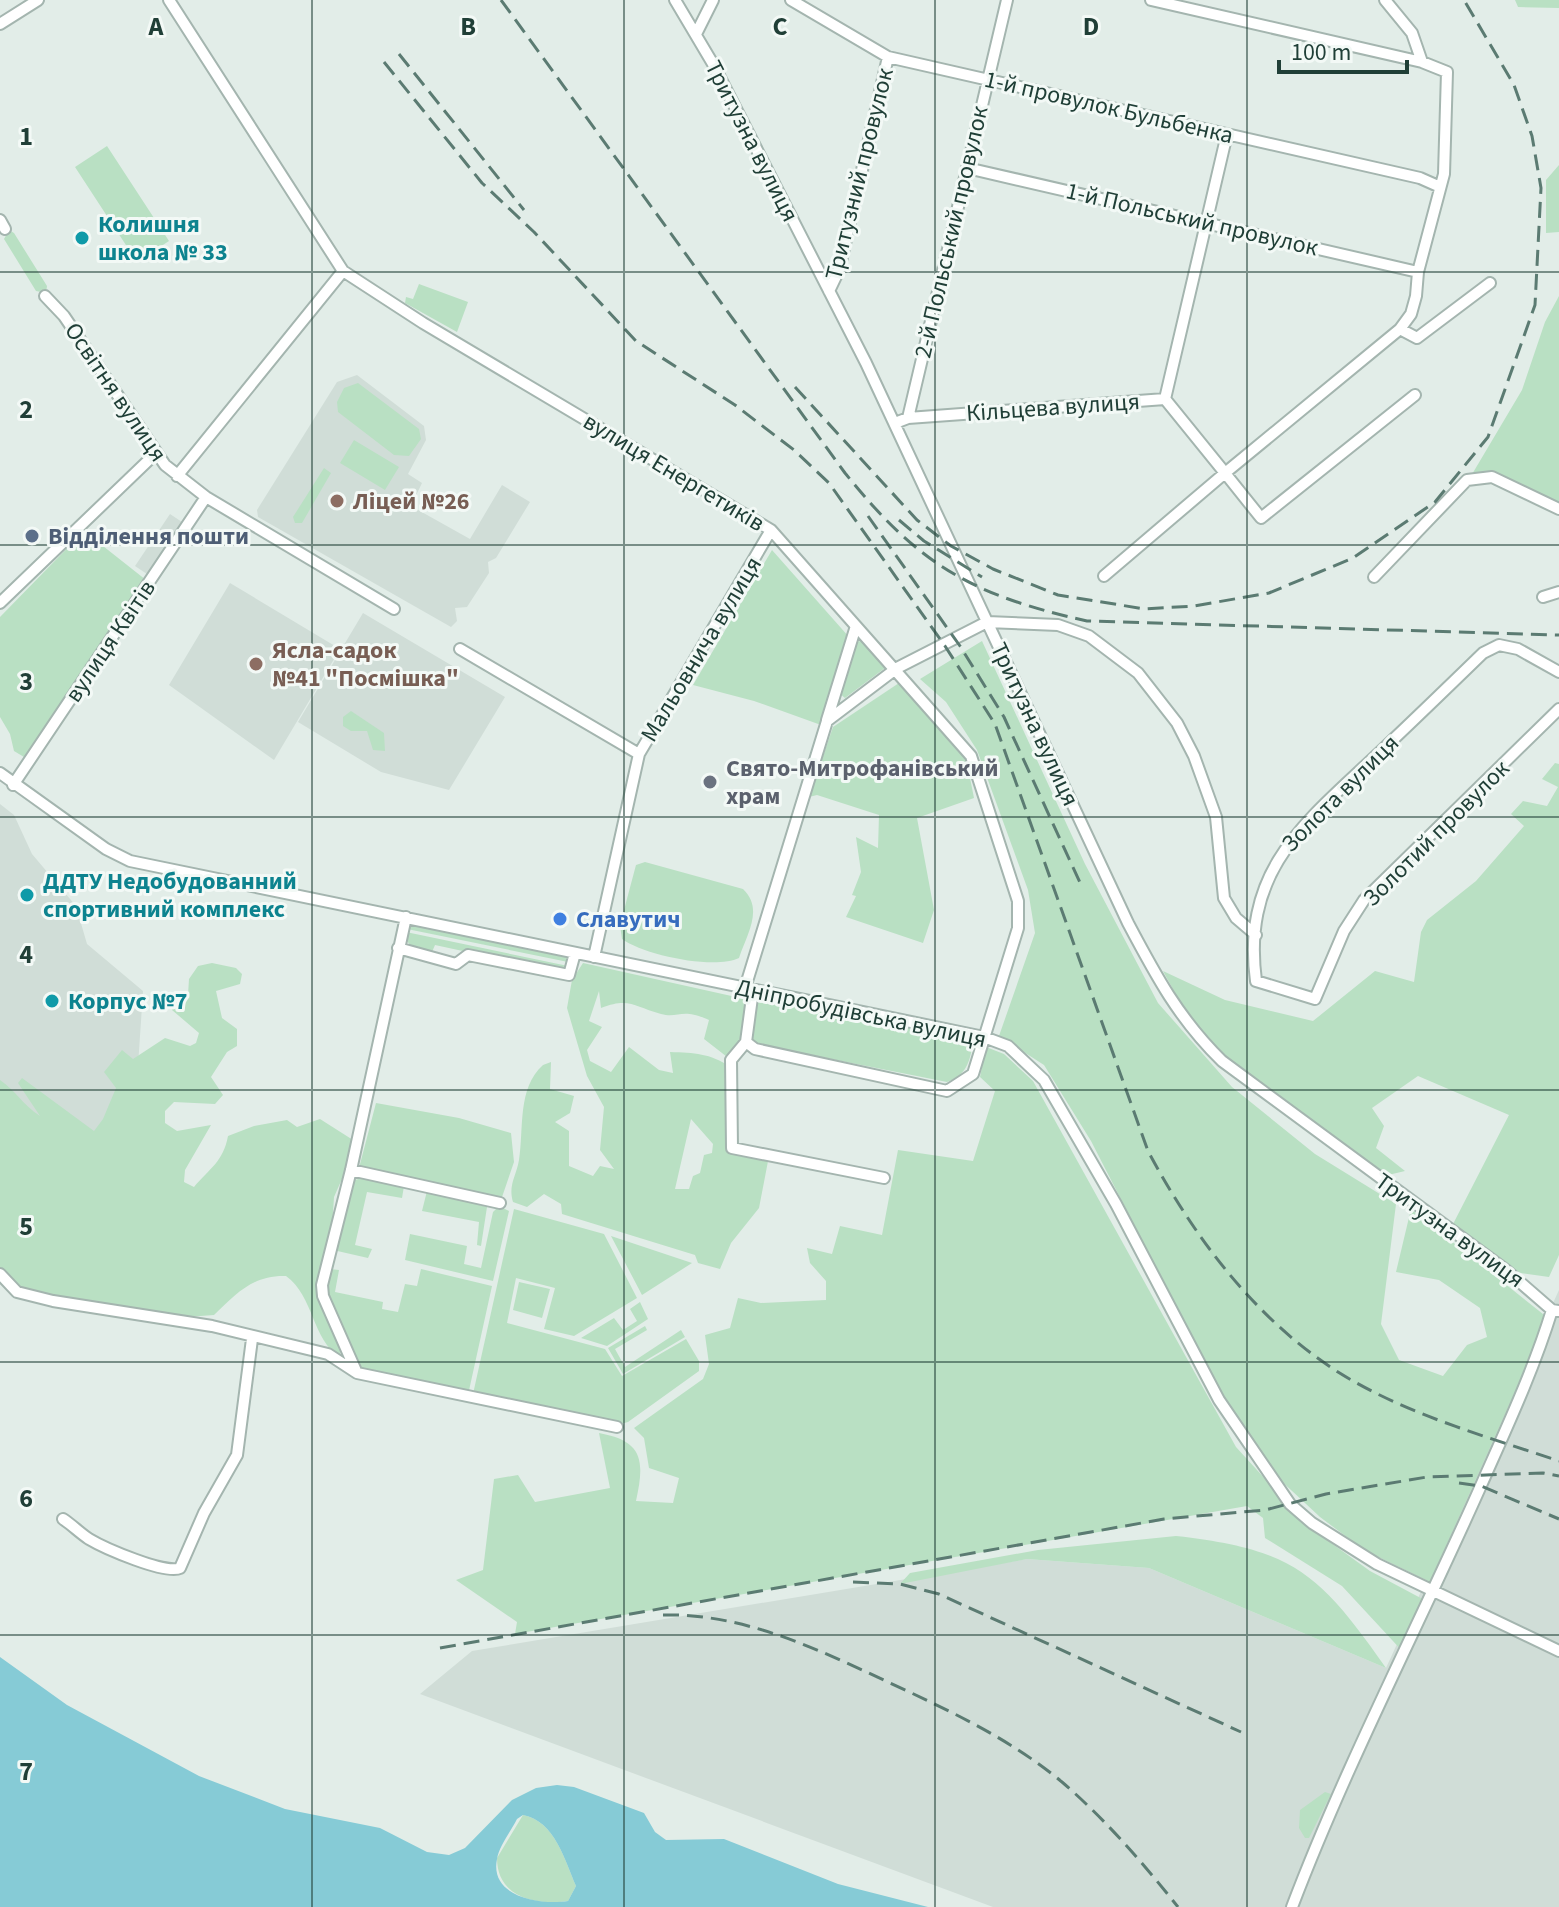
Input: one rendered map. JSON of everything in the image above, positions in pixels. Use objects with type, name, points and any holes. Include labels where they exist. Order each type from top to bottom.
[{"type":"street","points":[[0,24],[38,0]]},
{"type":"street","name":"вулиця Енергетиків","points":[[169,0],[343,271],[420,321],[771,530],[897,668],[971,756],[1018,901],[1018,928],[973,1074],[947,1091],[755,1049],[746,1042]]},
{"type":"street","name":"Тритузна вулиця","points":[[675,0],[696,34],[829,291],[895,423],[1128,923],[1161,987],[1191,1032],[1222,1061],[1556,1310]]},
{"type":"street","points":[[696,34],[713,0]]},
{"type":"street","name":"1-й провулок Бульбенка","points":[[791,0],[888,57],[1420,178],[1438,186]]},
{"type":"street","name":"2-й Польський провулок","points":[[908,418],[1007,0]]},
{"type":"street","points":[[1104,576],[1400,329],[1414,305],[1418,272],[1438,186],[1444,174],[1447,72],[1399,55],[1151,0]]},
{"type":"street","points":[[1385,0],[1412,33],[1422,62]]},
{"type":"street","points":[[1399,55],[1414,41]]},
{"type":"street","name":"Тритузний провулок","points":[[829,291],[839,270],[888,57]]},
{"type":"street","points":[[1165,399],[1227,134]]},
{"type":"street","name":"1-й Польський провулок","points":[[967,168],[1418,272]]},
{"type":"street","points":[[177,476],[343,271]]},
{"type":"street","points":[[1400,329],[1417,338],[1490,283]]},
{"type":"street","name":"Освітня вулиця","points":[[45,296],[64,316],[155,454],[177,476],[206,497],[394,609]]},
{"type":"street","name":"Кільцева вулиця","points":[[895,423],[908,418],[1165,399],[1261,518],[1415,395]]},
{"type":"street","points":[[0,603],[155,454]]},
{"type":"street","points":[[1374,577],[1467,480],[1492,477],[1559,509]]},
{"type":"street","name":"вулиця Квітів","points":[[13,785],[206,497]]},
{"type":"street","name":"Мальовнича вулиця","points":[[594,957],[639,754],[771,530]]},
{"type":"street","points":[[1543,597],[1559,592]]},
{"type":"street","points":[[827,721],[897,668],[987,622],[1058,625],[1089,636],[1138,673],[1177,723],[1194,756],[1216,817],[1224,898],[1236,918],[1256,935]]},
{"type":"street","points":[[856,626],[749,989],[746,1042],[731,1060],[732,1148],[884,1178]]},
{"type":"street","name":"Золота вулиця","points":[[1256,981],[1253,958],[1256,908],[1274,863],[1306,822],[1483,653],[1499,645],[1518,649],[1559,672]]},
{"type":"street","points":[[460,649],[639,754]]},
{"type":"street","name":"Золотий провулок","points":[[1256,981],[1315,999],[1344,931],[1364,900],[1559,709]]},
{"type":"street","name":"Дніпробудівська вулиця","points":[[0,773],[106,849],[130,861],[984,1037],[1008,1046],[1044,1080],[1116,1204],[1219,1400],[1290,1504],[1341,1543],[1434,1592],[1559,1651]]},
{"type":"street","points":[[1224,898],[1242,912],[1256,908]]},
{"type":"street","points":[[357,1373],[323,1296],[322,1285],[351,1170],[406,917]]},
{"type":"street","points":[[398,948],[456,964],[468,955],[569,975],[575,953]]},
{"type":"street","points":[[351,1170],[500,1203]]},
{"type":"street","points":[[0,1274],[17,1292],[53,1301],[199,1324],[252,1339],[328,1354],[357,1373],[617,1427]]},
{"type":"street","points":[[1292,1907],[1314,1850],[1434,1592],[1556,1310]]},
{"type":"street","points":[[63,1519],[91,1540],[123,1555],[166,1570],[180,1568],[204,1513],[237,1455],[252,1339]]},
{"type":"shaded area","name":"Ліцей №26","points":[[357,375],[424,426],[426,440],[408,474],[422,483],[411,506],[470,539],[502,485],[530,502],[496,558],[488,562],[489,573],[467,607],[455,608],[457,621],[451,627],[258,517],[257,510],[337,382]]},
{"type":"shaded area","points":[[170,514],[185,524],[150,576],[135,566]]},
{"type":"shaded area","name":"Ясла-садок №41 \"Посмішка\"","points":[[230,583],[340,649],[274,760],[169,685]]},
{"type":"shaded area","points":[[363,613],[505,697],[449,790],[381,772],[298,722]]},
{"type":"shaded area","points":[[0,804],[14,815],[32,854],[76,906],[87,944],[143,991],[138,1066],[98,1138],[16,1111],[0,1084]]},
{"type":"shaded area","points":[[1559,1290],[1559,1907],[993,1907],[420,1694],[472,1651],[1027,1559],[1149,1568],[1386,1668]]},
{"type":"green space","points":[[1515,0],[1559,0],[1559,8],[1518,7]]},
{"type":"green space","points":[[107,146],[169,241],[137,262],[75,167]]},
{"type":"green space","points":[[1559,165],[1559,232],[1546,233],[1546,180]]},
{"type":"green space","points":[[9,230],[14,233],[47,286],[46,293],[36,291],[4,239]]},
{"type":"green space","points":[[419,284],[468,302],[457,332],[405,303],[406,297],[413,299]]},
{"type":"green space","points":[[1559,296],[1559,505],[1493,475],[1484,473],[1471,476],[1522,390],[1545,322]]},
{"type":"green space","points":[[358,383],[419,429],[421,439],[409,456],[394,455],[338,412],[337,402],[344,388]]},
{"type":"green space","points":[[354,440],[399,467],[385,490],[340,463]]},
{"type":"green space","points":[[324,468],[331,473],[302,523],[295,523],[293,517]]},
{"type":"green space","points":[[84,531],[146,580],[24,757],[14,751],[10,734],[0,717],[0,617]]},
{"type":"green space","points":[[772,550],[849,637],[821,725],[754,701],[693,685]]},
{"type":"green space","points":[[865,640],[885,663],[885,668],[845,698],[839,693],[856,642]]},
{"type":"green space","points":[[982,641],[1085,864],[1158,1003],[1232,1087],[1315,1154],[1396,1204],[1381,1324],[1399,1360],[1443,1376],[1467,1345],[1487,1337],[1480,1308],[1439,1280],[1396,1272],[1411,1209],[1548,1318],[1430,1582],[1364,1550],[1320,1517],[1263,1464],[1219,1390],[1091,1141],[1044,1065],[999,1036],[1035,933],[1028,890],[977,750],[946,702],[920,679]]},
{"type":"green space","points":[[902,681],[966,758],[974,798],[917,818],[934,910],[923,943],[846,917],[856,896],[852,895],[861,872],[856,837],[878,848],[879,815],[817,795],[809,797],[833,727]]},
{"type":"green space","points":[[351,711],[384,733],[385,751],[373,750],[367,731],[351,731],[343,726],[343,717]]},
{"type":"green space","points":[[1555,763],[1559,764],[1559,1255],[1549,1277],[1520,1273],[1452,1226],[1509,1115],[1418,1076],[1372,1108],[1384,1126],[1376,1148],[1405,1171],[1384,1176],[1226,1057],[1193,1026],[1163,971],[1225,1000],[1313,1021],[1375,971],[1414,982],[1421,932],[1427,920],[1476,881],[1524,826],[1511,814],[1523,801],[1547,806],[1558,787],[1542,779]]},
{"type":"green space","points":[[645,862],[743,889],[749,897],[753,913],[739,958],[713,962],[679,959],[646,950],[622,939],[620,925],[636,865]]},
{"type":"green space","points":[[415,924],[566,956],[568,962],[407,929]]},
{"type":"green space","points":[[406,932],[568,966],[560,972],[435,945],[432,952],[411,946],[406,940]]},
{"type":"green space","points":[[212,963],[236,968],[242,974],[240,984],[216,991],[222,1018],[237,1029],[237,1046],[227,1052],[211,1077],[223,1095],[215,1104],[174,1102],[165,1111],[165,1123],[177,1131],[211,1125],[185,1170],[184,1182],[194,1187],[219,1159],[228,1136],[254,1126],[287,1120],[297,1127],[320,1119],[353,1140],[349,1163],[334,1197],[332,1229],[319,1285],[341,1345],[340,1357],[324,1340],[302,1295],[286,1276],[255,1282],[214,1315],[187,1317],[55,1298],[20,1287],[0,1267],[0,1080],[40,1116],[18,1083],[22,1078],[94,1131],[103,1119],[116,1088],[104,1072],[122,1050],[133,1059],[165,1038],[190,1046],[196,1043],[199,1033],[172,1010],[178,999],[188,995],[189,979],[198,966]]},
{"type":"green space","points":[[583,963],[754,1001],[760,998],[963,1039],[972,1048],[965,1069],[947,1082],[746,1042],[731,1060],[704,1039],[709,1020],[692,1014],[661,1014],[626,1003],[601,1008],[599,991],[589,1021],[602,1027],[587,1050],[590,1061],[611,1072],[629,1047],[659,1070],[673,1073],[670,1052],[702,1055],[731,1067],[732,1148],[769,1156],[759,1208],[731,1243],[720,1269],[698,1263],[695,1255],[562,1214],[561,1204],[544,1194],[527,1207],[513,1202],[512,1186],[519,1160],[525,1097],[535,1074],[551,1062],[550,1089],[574,1096],[570,1113],[555,1122],[569,1131],[569,1166],[593,1176],[600,1166],[614,1169],[600,1150],[604,1107],[587,1076],[567,1008],[572,980]],"holes":[[[691,1119],[713,1144],[712,1153],[704,1155],[700,1173],[693,1176],[689,1189],[675,1189]]]},
{"type":"green space","points":[[986,1047],[1004,1054],[1033,1081],[1236,1447],[1309,1527],[1370,1571],[1430,1603],[1405,1654],[1342,1586],[1265,1538],[1263,1518],[1247,1506],[515,1634],[517,1622],[456,1580],[483,1570],[494,1479],[518,1475],[535,1502],[610,1488],[599,1433],[625,1441],[637,1455],[640,1474],[636,1501],[673,1503],[679,1478],[649,1468],[644,1438],[634,1428],[703,1379],[709,1364],[705,1335],[730,1328],[738,1298],[761,1303],[826,1300],[826,1281],[810,1263],[807,1248],[832,1254],[840,1226],[882,1235],[898,1150],[973,1161],[995,1091],[980,1077]]},
{"type":"green space","points":[[376,1103],[459,1118],[511,1133],[514,1162],[501,1200],[359,1168]]},
{"type":"green space","points":[[362,1178],[404,1186],[402,1198],[367,1192],[355,1245],[372,1249],[368,1258],[333,1250],[351,1181]]},
{"type":"green space","points":[[427,1191],[487,1207],[481,1246],[477,1245],[479,1222],[422,1211]]},
{"type":"green space","points":[[499,1206],[509,1211],[493,1281],[405,1260],[410,1234],[467,1246],[464,1264],[481,1268],[493,1212]]},
{"type":"green space","points":[[514,1209],[604,1234],[637,1298],[574,1336],[544,1329],[555,1288],[516,1278],[507,1323],[605,1349],[622,1376],[686,1339],[699,1361],[699,1371],[628,1422],[617,1425],[473,1394]]},
{"type":"green space","points":[[611,1236],[692,1263],[642,1295]]},
{"type":"green space","points":[[330,1269],[339,1270],[335,1292],[383,1302],[382,1309],[398,1312],[405,1284],[417,1286],[421,1269],[492,1286],[468,1395],[358,1368],[325,1291]]},
{"type":"green space","points":[[519,1282],[550,1289],[542,1318],[513,1310]]},
{"type":"green space","points":[[640,1302],[648,1319],[607,1346],[581,1338],[614,1318],[623,1330],[637,1321],[630,1309]]},
{"type":"green space","points":[[645,1326],[647,1330],[615,1349],[625,1367],[681,1330],[685,1337],[623,1374],[608,1348]]},
{"type":"green space","points":[[1176,1536],[1249,1549],[1300,1572],[1322,1588],[1342,1610],[1386,1668],[1149,1568],[1027,1559],[900,1584],[910,1573],[1038,1550]]},
{"type":"green space","points":[[1325,1792],[1331,1794],[1309,1838],[1305,1838],[1299,1828],[1300,1810]]},
{"type":"green space","points":[[523,1815],[543,1825],[563,1854],[576,1886],[568,1901],[531,1900],[520,1896],[503,1882],[497,1858]]},
{"type":"water","points":[[0,1657],[67,1705],[199,1776],[285,1809],[380,1828],[427,1852],[449,1855],[465,1848],[512,1800],[536,1788],[557,1785],[574,1787],[644,1813],[655,1832],[666,1840],[724,1839],[838,1884],[928,1907],[0,1907]],"holes":[[[523,1815],[534,1819],[551,1834],[568,1865],[576,1886],[568,1901],[532,1900],[501,1883],[497,1872],[500,1849],[517,1819]]]},
{"type":"railway","points":[[501,0],[845,473],[898,531],[950,572],[1011,600],[1087,621],[1559,635]]},
{"type":"railway","points":[[795,387],[917,520],[951,546],[993,569],[1058,595],[1145,609],[1194,606],[1269,593],[1353,558],[1435,502],[1488,437],[1535,305],[1541,188],[1532,136],[1514,85],[1464,0]]},
{"type":"railway","points":[[399,54],[524,210]]},
{"type":"railway","points":[[384,62],[482,183],[534,232],[636,341],[735,405],[794,450],[829,483],[945,646],[995,724],[1148,1151],[1185,1214],[1229,1274],[1308,1351],[1364,1387],[1446,1423],[1559,1461]]},
{"type":"railway","points":[[868,516],[960,646],[1004,717],[1082,887]]},
{"type":"railway","points":[[899,520],[924,541],[982,577]]},
{"type":"railway","points":[[440,1648],[1164,1519],[1265,1510],[1326,1494],[1427,1477],[1543,1473],[1559,1476]]},
{"type":"railway","points":[[1459,1483],[1481,1486],[1559,1519]]},
{"type":"railway","points":[[853,1582],[900,1584],[939,1594],[1241,1732]]},
{"type":"railway","points":[[663,1615],[722,1620],[779,1635],[978,1726],[1042,1766],[1078,1796],[1123,1842],[1178,1907]]},
{"type":"place","name":"Колишня школа № 33","points":[[82,238]]},
{"type":"place","name":"Ліцей №26","points":[[337,501]]},
{"type":"place","name":"Відділення пошти","points":[[32,536]]},
{"type":"place","name":"Ясла-садок №41 \"Посмішка\"","points":[[256,664]]},
{"type":"place","name":"Свято-Митрофанівський храм","points":[[710,782]]},
{"type":"place","name":"ДДТУ Недобудованний спортивний комплекс","points":[[27,895]]},
{"type":"place","name":"Славутич","points":[[560,919]]},
{"type":"place","name":"Корпус №7","points":[[52,1001]]}]
